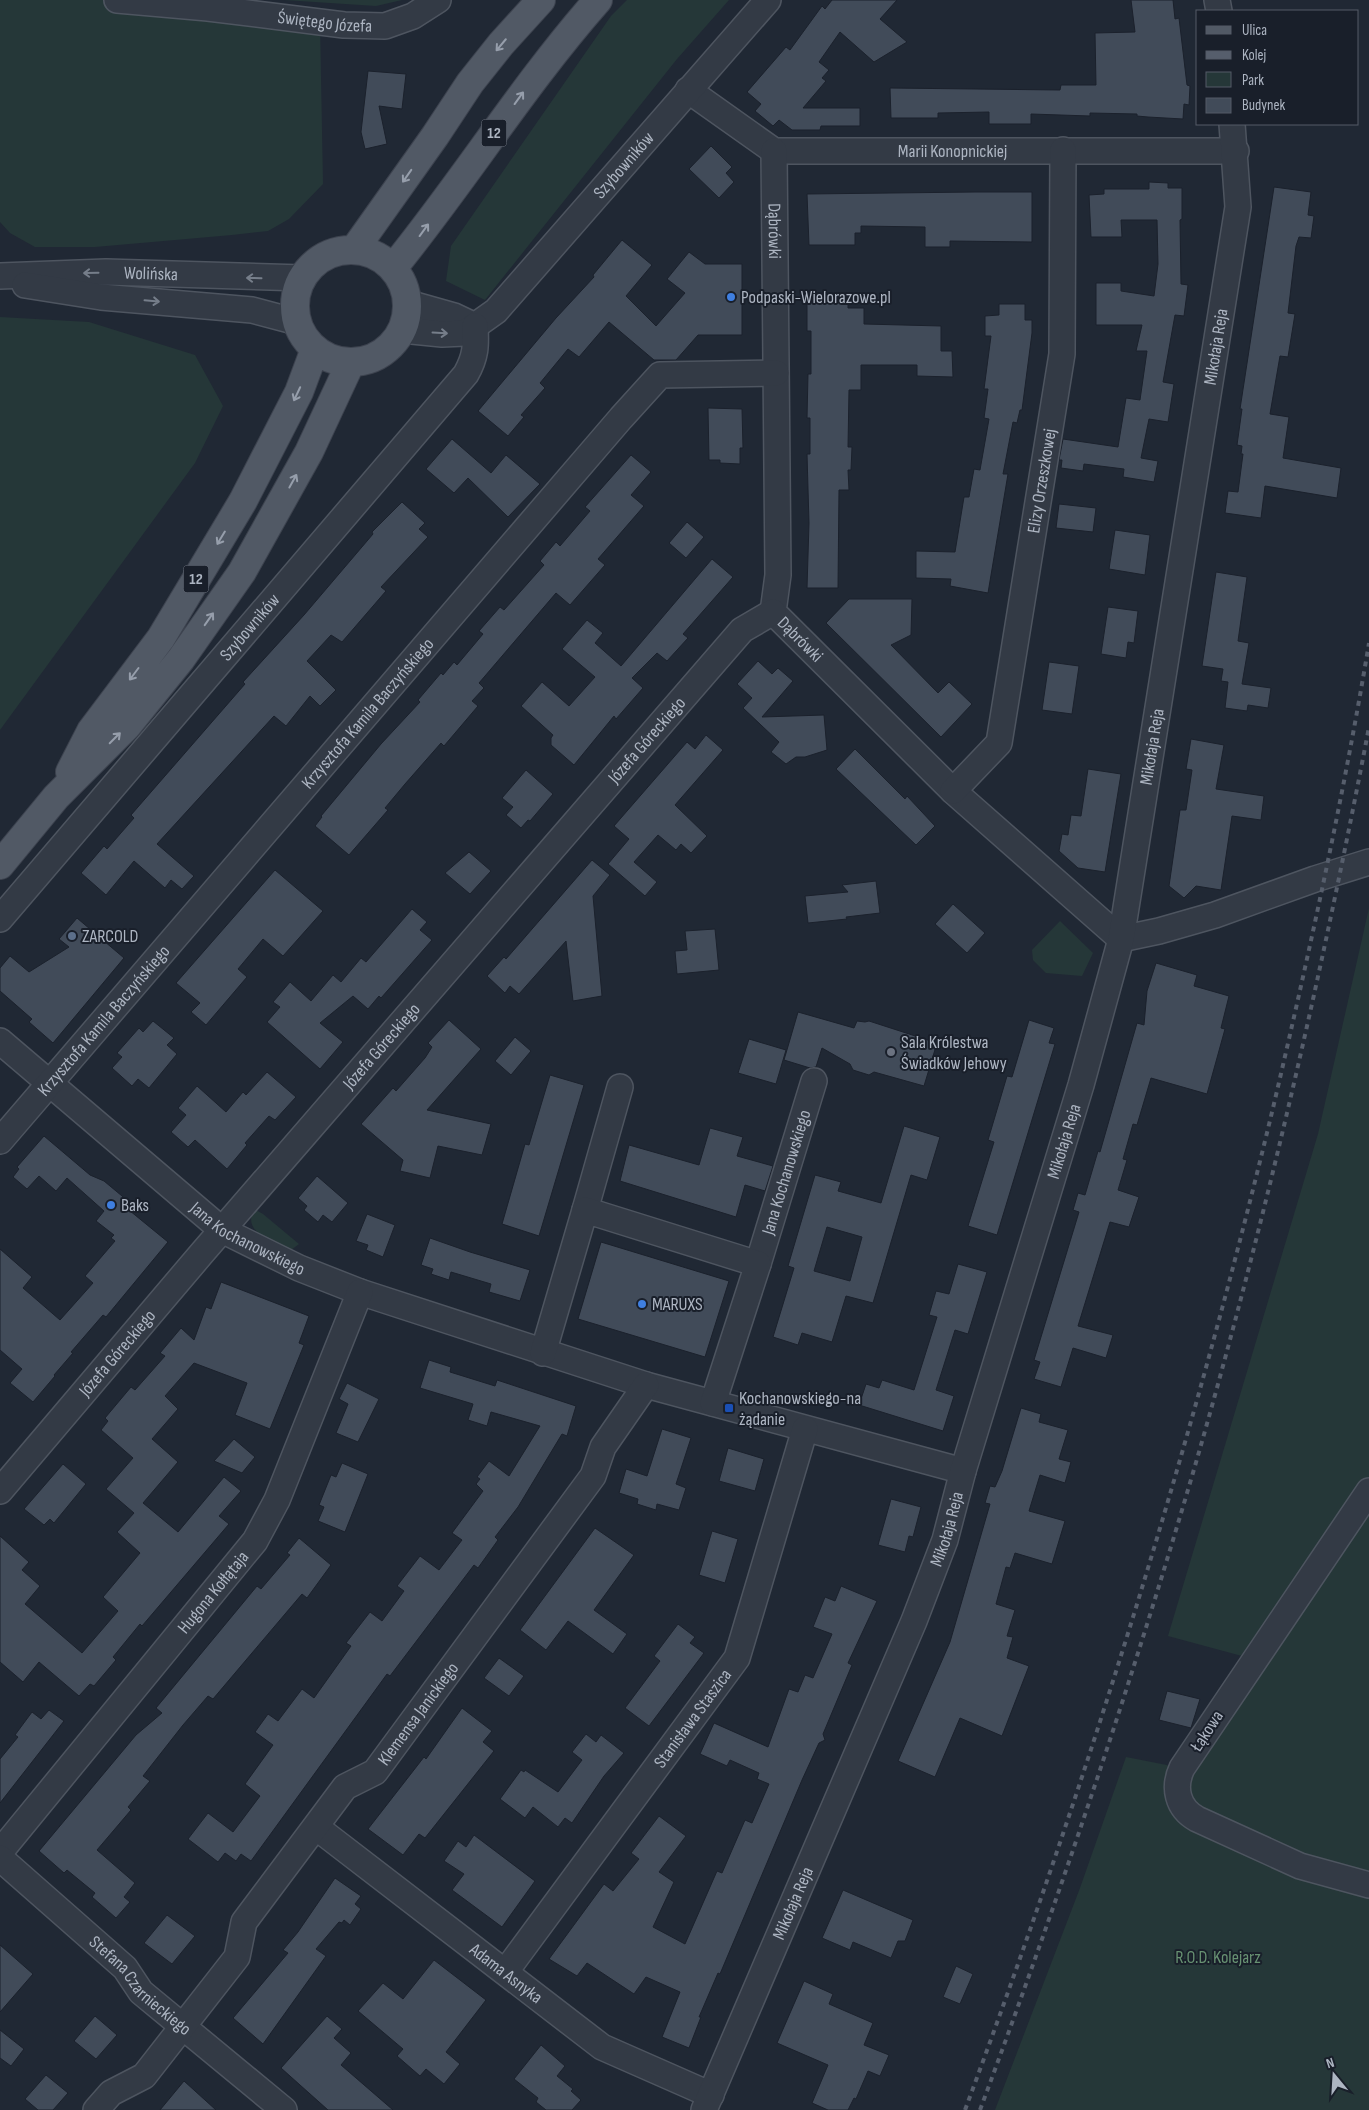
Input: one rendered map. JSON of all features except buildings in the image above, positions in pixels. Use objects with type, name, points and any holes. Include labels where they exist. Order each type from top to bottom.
[{"type":"main road","name":"12","points":[[393,268],[424,229],[534,77],[598,0]]},
{"type":"main road","points":[[354,250],[470,83],[501,44],[537,4]]},
{"type":"main road","points":[[354,250],[369,252],[393,268],[403,284],[408,302],[407,317],[394,343],[381,354],[367,360],[351,362],[338,361],[315,349],[304,336],[298,322],[295,307],[297,292],[302,278],[312,266],[324,257],[339,251],[354,250]]},
{"type":"main road","name":"Szybowników","points":[[56,797],[92,731],[161,638],[243,502],[299,392],[315,349]]},
{"type":"main road","name":"Szybowników","points":[[0,865],[56,797],[127,726],[181,659],[242,572],[309,452],[351,362]]},
{"type":"street","name":"Świętego Józefa","points":[[117,0],[208,8],[344,25],[385,26],[413,16],[438,0]]},
{"type":"street","name":"Szybowników","points":[[402,330],[442,334],[465,333],[496,311],[768,0]]},
{"type":"street","points":[[688,90],[774,151]]},
{"type":"street","name":"Mikołaja Reja","points":[[708,2103],[914,1621],[945,1540],[963,1471],[1081,1085],[1121,939],[1238,207],[1236,151],[1232,125]]},
{"type":"street","name":"Elizy Orzeszkowej","points":[[953,791],[998,744],[1062,354],[1063,150]]},
{"type":"street","name":"Marii Konopnickiej","points":[[774,151],[1236,151]]},
{"type":"street","name":"Dąbrówki","points":[[774,151],[778,575],[773,612],[953,791],[1121,939]]},
{"type":"street","name":"Wolińska","points":[[0,276],[106,272],[302,278]]},
{"type":"street","name":"Wolińska","points":[[0,281],[101,297],[252,310],[298,322]]},
{"type":"street","points":[[408,302],[454,316],[475,326]]},
{"type":"street","name":"Szybowników","points":[[0,919],[466,374],[474,360],[475,326]]},
{"type":"street","name":"Krzysztofa Kamila Baczyńskiego","points":[[0,1141],[614,426],[660,375],[776,373]]},
{"type":"street","name":"Józefa Góreckiego","points":[[0,1491],[222,1230],[742,630],[773,612]]},
{"type":"street","points":[[1121,939],[1159,931],[1215,915],[1320,877],[1369,862]]},
{"type":"street","name":"Jana Kochanowskiego","points":[[0,1041],[222,1230],[299,1268],[360,1292],[646,1385],[963,1471]]},
{"type":"street","name":"Jana Kochanowskiego","points":[[712,1403],[758,1264],[814,1081]]},
{"type":"street","points":[[543,1353],[620,1087]]},
{"type":"street","points":[[585,1210],[758,1264]]},
{"type":"street","name":"Hugona Kołłątaja","points":[[0,1852],[255,1541],[277,1500],[360,1292]]},
{"type":"street","name":"Klemensa Janickiego","points":[[96,2110],[111,2093],[144,2076],[184,2028],[237,1958],[244,1922],[345,1787],[375,1772],[593,1476],[603,1447],[646,1385]]},
{"type":"street","name":"Stanisława Staszica","points":[[506,1971],[737,1658],[805,1429]]},
{"type":"street","name":"Łąkowa","points":[[1369,1491],[1182,1768],[1178,1778],[1177,1790],[1179,1800],[1185,1810],[1197,1819],[1300,1866],[1369,1885]]},
{"type":"street","name":"Adama Asnyka","points":[[316,1827],[506,1971],[602,2047],[708,2103]]},
{"type":"street","name":"Stefana Czarnieckiego","points":[[0,1858],[125,1968],[141,1992],[284,2110]]},
{"type":"green space","points":[[0,0],[117,0],[320,22],[323,184],[289,219],[268,231],[95,247],[35,247],[10,233],[0,222]]},
{"type":"green space","points":[[284,0],[402,0],[376,6]]},
{"type":"green space","points":[[627,0],[729,0],[677,59],[485,300],[446,281],[451,246],[611,16]]},
{"type":"green space","points":[[0,317],[89,322],[195,355],[223,406],[195,463],[0,730]]},
{"type":"green space","name":"R.O.D. Kolejarz","points":[[1369,908],[1369,2110],[995,2110],[1080,1888],[1126,1757],[1182,1768],[1253,1659],[1168,1636],[1318,1134]]},
{"type":"green space","points":[[1060,921],[1093,953],[1082,976],[1046,973],[1033,960],[1032,950]]},
{"type":"green space","points":[[254,1209],[263,1214],[299,1244],[291,1250],[262,1236],[252,1225],[251,1217]]},
{"type":"railway","points":[[965,2110],[1010,1987],[1094,1739],[1172,1488],[1207,1362],[1241,1236],[1300,992],[1337,818],[1369,643]]},
{"type":"railway","points":[[980,2110],[1067,1868],[1121,1705],[1197,1459],[1246,1278],[1291,1095],[1332,911],[1369,727]]},
{"type":"place","name":"Podpaski-Wielorazowe.pl","points":[[731,297]]},
{"type":"place","name":"ZARCOLD","points":[[72,936]]},
{"type":"place","name":"Sala Królestwa Świadków Jehowy","points":[[891,1052]]},
{"type":"place","name":"Baks","points":[[111,1205]]},
{"type":"place","name":"MARUXS","points":[[642,1304]]},
{"type":"place","name":"Kochanowskiego-na żądanie","points":[[729,1408]]}]
